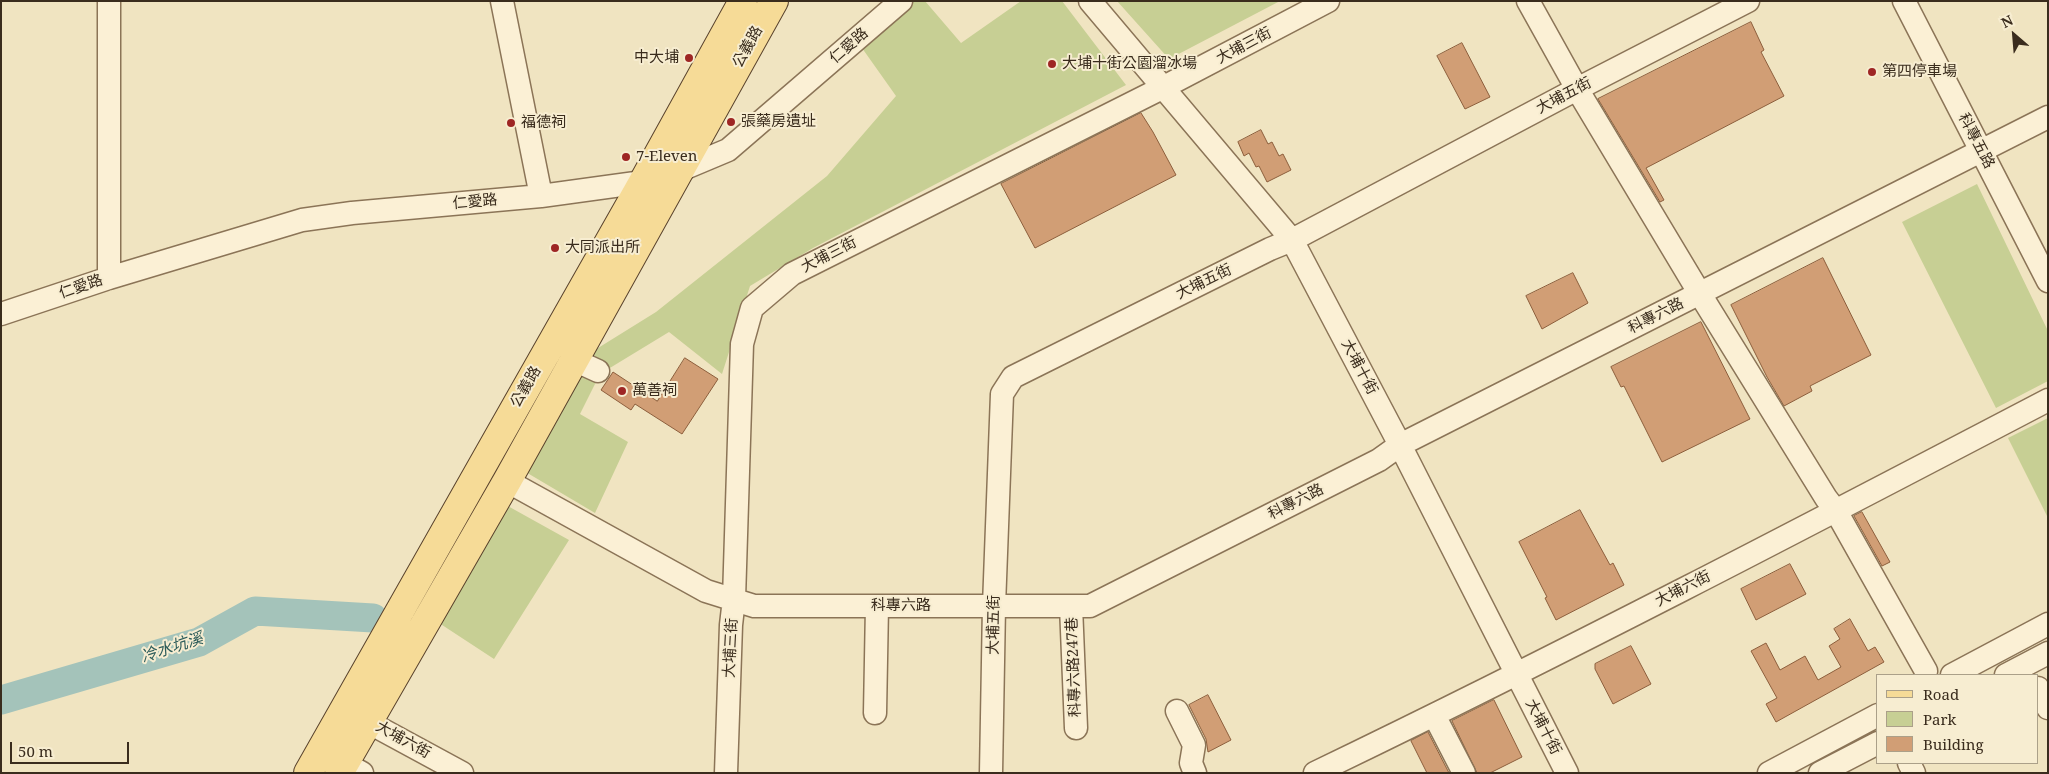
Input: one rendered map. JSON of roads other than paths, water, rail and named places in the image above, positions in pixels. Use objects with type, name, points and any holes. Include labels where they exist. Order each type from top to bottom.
[{"type":"main road","name":"公義路","points":[[314,761],[643,182],[743,1]]},
{"type":"main road","name":"公義路","points":[[348,770],[367,721],[507,481],[586,365],[678,171],[774,1]]},
{"type":"street","points":[[108,278],[109,1]]},
{"type":"street","points":[[502,1],[541,196]]},
{"type":"street","name":"仁愛路","points":[[1,314],[108,278],[302,220],[352,213],[541,196],[643,182],[678,171],[728,150],[901,1]]},
{"type":"street","name":"大埔十街","points":[[1090,1],[1292,240],[1400,446],[1566,773]]},
{"type":"street","name":"大埔三街","points":[[726,773],[731,625],[734,599],[742,344],[752,308],[792,274],[1164,87],[1328,1]]},
{"type":"street","points":[[1528,1],[1577,89],[1700,294],[1826,498],[1836,511],[1926,671]]},
{"type":"street","name":"大埔五街","points":[[991,773],[994,606],[1002,394],[1013,377],[1292,240],[1313,227],[1748,1]]},
{"type":"street","name":"科專五路","points":[[1904,1],[2048,281]]},
{"type":"street","name":"科專六路","points":[[507,481],[706,591],[754,606],[1090,606],[1379,460],[1400,446],[2048,117]]},
{"type":"street","name":"大埔六街","points":[[1314,773],[1516,674],[1836,511],[2048,400]]},
{"type":"street","points":[[875,713],[877,606]]},
{"type":"street","name":"科專六路247巷","points":[[1071,606],[1076,728]]},
{"type":"street","points":[[1954,674],[2048,624]]},
{"type":"street","points":[[2015,642],[2029,670]]},
{"type":"street","points":[[2011,674],[2029,670],[2048,653]]},
{"type":"street","points":[[2039,690],[2048,708]]},
{"type":"street","name":"大埔六街","points":[[343,708],[462,773]]},
{"type":"street","points":[[1177,710],[1194,745],[1191,763],[1195,773]]},
{"type":"street","points":[[1434,715],[1464,773]]},
{"type":"street","points":[[1769,773],[1876,715]]},
{"type":"street","points":[[1820,773],[1876,743]]},
{"type":"street","points":[[314,761],[348,770]]},
{"type":"waterway","name":"冷水坑溪","points":[[1,700],[199,642],[255,611],[373,618]]},
{"type":"place","name":"中大埔","points":[[689,58]]},
{"type":"place","name":"大埔十街公園溜冰場","points":[[1052,64]]},
{"type":"place","name":"第四停車場","points":[[1872,72]]},
{"type":"place","name":"張藥房遺址","points":[[731,122]]},
{"type":"place","name":"福德祠","points":[[511,123]]},
{"type":"place","name":"7-Eleven","points":[[626,157]]},
{"type":"place","name":"大同派出所","points":[[555,248]]},
{"type":"place","name":"萬善祠","points":[[622,391]]}]
